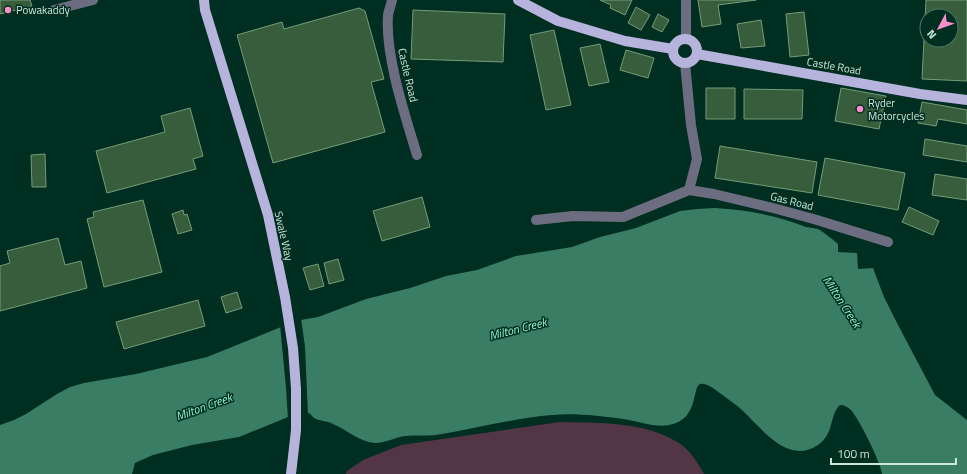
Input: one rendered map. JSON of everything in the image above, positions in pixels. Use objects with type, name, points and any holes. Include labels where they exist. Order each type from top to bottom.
[{"type":"main road","name":"Swale Way","points":[[199,0],[205,5],[268,215],[285,297],[293,348],[296,430],[291,474]]},
{"type":"main road","points":[[518,0],[565,24],[625,41],[673,49]]},
{"type":"main road","points":[[686,38],[694,43],[697,54],[694,60],[685,63],[677,60],[673,54],[673,49],[677,42],[686,38]]},
{"type":"main road","name":"Castle Road","points":[[697,54],[915,93],[967,100]]},
{"type":"street","points":[[54,10],[65,3],[93,0]]},
{"type":"street","name":"Castle Road","points":[[392,0],[388,15],[388,43],[401,99],[417,155]]},
{"type":"street","points":[[686,0],[686,38]]},
{"type":"street","points":[[536,220],[573,216],[623,217],[689,190],[697,159],[691,125],[685,63]]},
{"type":"street","name":"Gas Road","points":[[689,190],[714,194],[784,211],[888,242]]},
{"type":"shaded area","points":[[560,422],[606,423],[636,427],[665,436],[687,449],[704,474],[346,474],[347,471],[363,460],[401,445]]},
{"type":"water","name":"Milton Creek","points":[[715,208],[761,214],[818,229],[838,244],[838,252],[857,253],[858,269],[873,268],[884,297],[935,395],[967,420],[967,474],[882,474],[874,451],[855,415],[846,406],[841,405],[834,414],[830,430],[818,445],[807,450],[796,451],[786,448],[768,436],[734,404],[711,387],[700,384],[696,391],[690,411],[685,417],[679,422],[664,426],[597,416],[570,414],[552,415],[537,416],[436,435],[402,437],[375,443],[359,438],[331,423],[316,419],[309,413],[288,417],[239,437],[192,445],[153,455],[135,463],[132,474],[0,474],[0,425],[26,414],[70,387],[84,383],[136,374],[207,357],[281,327],[301,320],[318,317],[366,299],[410,288],[446,276],[477,270],[516,256],[572,247],[600,237],[636,228],[680,211]]},
{"type":"pier","points":[[301,318],[305,347],[308,415],[288,419],[280,325]]},
{"type":"building","name":"Powakaddy","points":[[0,0],[30,0],[32,6],[0,14]]},
{"type":"building","points":[[600,0],[632,0],[625,15],[610,8],[611,5]]},
{"type":"building","points":[[698,0],[756,0],[718,5],[721,24],[702,27]]},
{"type":"building","points":[[926,0],[967,0],[967,81],[922,79],[924,48],[959,48],[959,8],[926,8]]},
{"type":"building","points":[[636,7],[650,15],[641,30],[628,23]]},
{"type":"building","points":[[359,8],[365,11],[384,79],[371,82],[385,132],[273,163],[237,35],[282,22],[284,29]]},
{"type":"building","points":[[413,10],[505,14],[503,62],[411,59]]},
{"type":"building","points":[[804,12],[809,55],[790,57],[786,14]]},
{"type":"building","points":[[658,14],[669,20],[662,32],[652,27]]},
{"type":"building","points":[[761,20],[765,46],[741,48],[737,24]]},
{"type":"building","points":[[554,30],[571,105],[546,110],[530,35]]},
{"type":"building","points":[[600,44],[609,82],[589,86],[580,48]]},
{"type":"building","points":[[626,50],[654,58],[648,78],[620,70]]},
{"type":"building","points":[[706,88],[735,88],[735,119],[706,119]]},
{"type":"building","name":"Ryder Motorcycles","points":[[841,88],[886,96],[879,129],[835,121]]},
{"type":"building","points":[[744,89],[803,90],[802,119],[744,119]]},
{"type":"building","points":[[922,102],[967,110],[967,124],[938,119],[936,126],[918,123]]},
{"type":"building","points":[[190,108],[203,156],[193,159],[196,169],[107,193],[96,151],[165,132],[161,116]]},
{"type":"building","points":[[925,139],[967,146],[967,162],[923,155]]},
{"type":"building","points":[[720,146],[817,162],[812,193],[715,178]]},
{"type":"building","points":[[45,154],[46,187],[32,187],[31,155]]},
{"type":"building","points":[[825,158],[905,173],[898,210],[818,195]]},
{"type":"building","points":[[935,174],[967,179],[967,200],[932,195]]},
{"type":"building","points":[[422,197],[430,227],[382,241],[373,211]]},
{"type":"building","points":[[143,200],[162,272],[104,287],[87,219],[94,217],[93,212]]},
{"type":"building","points":[[909,207],[939,221],[933,235],[902,222]]},
{"type":"building","points":[[183,210],[184,215],[187,214],[192,230],[178,234],[172,214]]},
{"type":"building","points":[[58,238],[65,265],[81,261],[87,288],[0,311],[0,266],[10,263],[7,251]]},
{"type":"building","points":[[338,259],[344,280],[329,284],[324,263]]},
{"type":"building","points":[[318,264],[324,286],[310,290],[303,268]]},
{"type":"building","points":[[237,292],[242,308],[226,313],[221,297]]},
{"type":"building","points":[[198,300],[205,326],[124,349],[116,322]]},
{"type":"place","name":"Powakaddy","points":[[8,10]]},
{"type":"place","name":"Ryder Motorcycles","points":[[860,109]]}]
